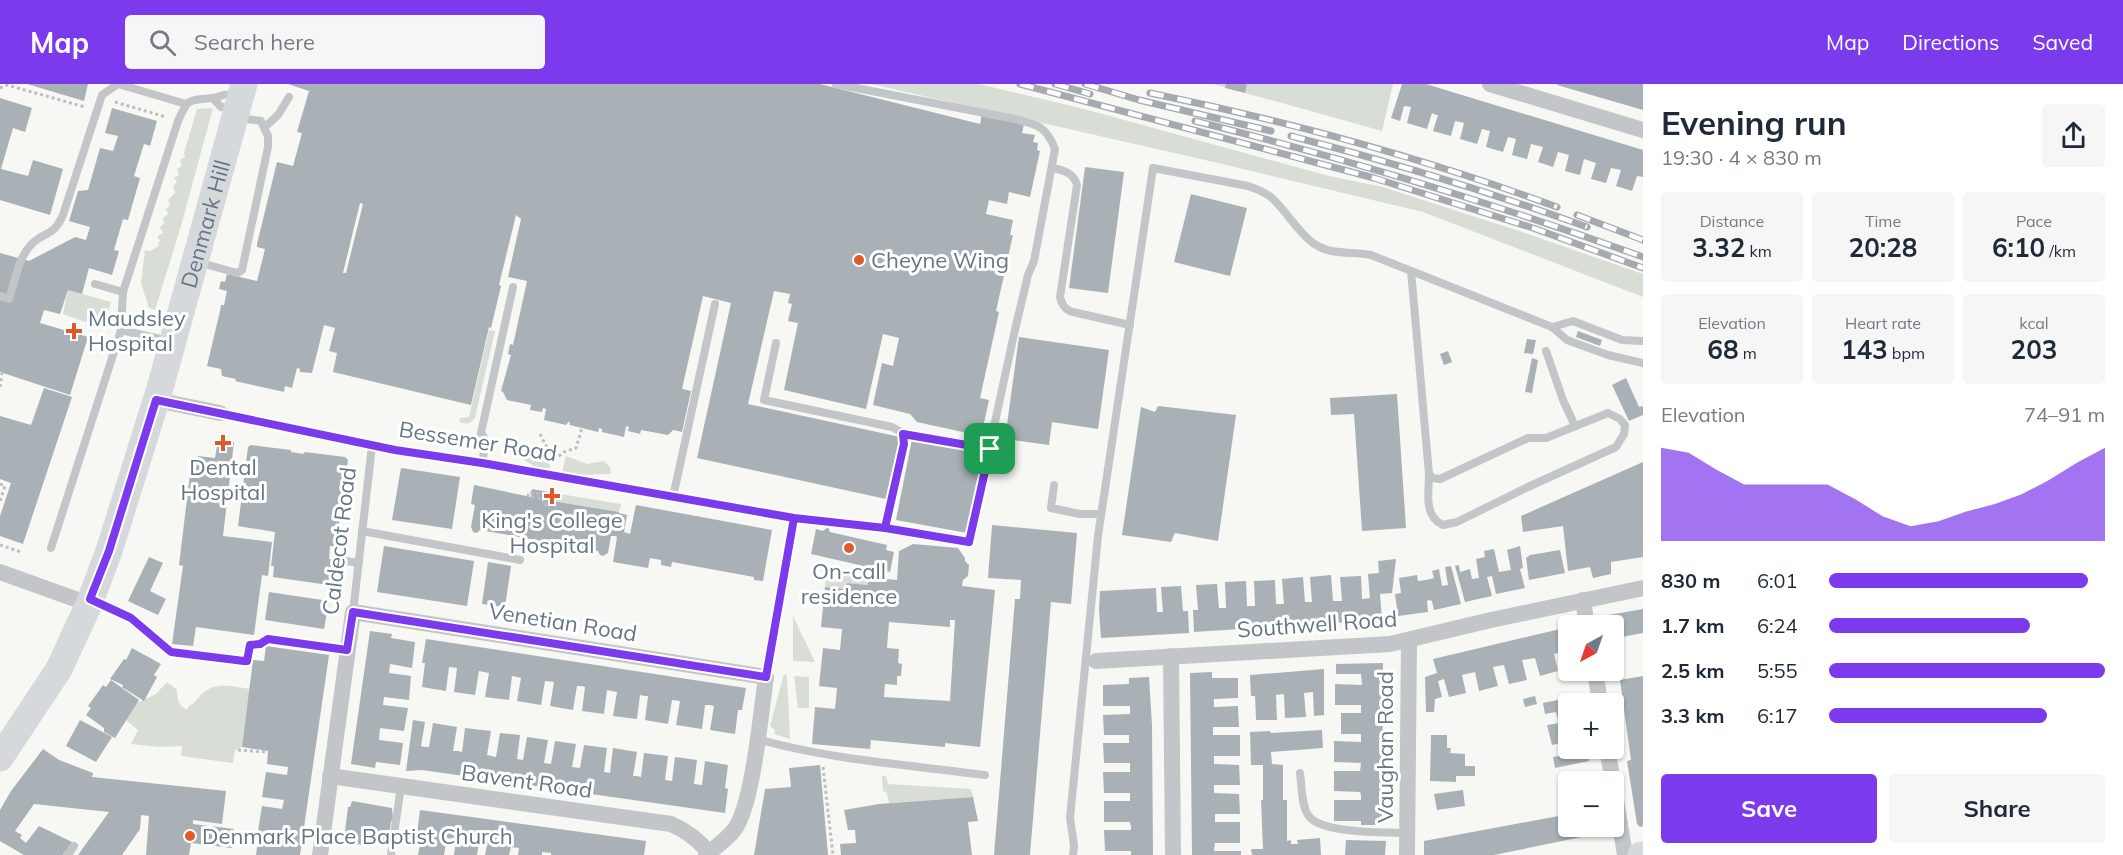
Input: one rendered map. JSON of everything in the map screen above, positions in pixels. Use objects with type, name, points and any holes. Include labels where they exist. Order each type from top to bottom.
[{"type":"main road","name":"Denmark Hill","points":[[0,758],[58,669],[109,551],[156,400],[240,102]]},
{"type":"street","points":[[1490,84],[1643,130]]},
{"type":"street","name":"Bessemer Road","points":[[156,400],[220,413]]},
{"type":"street","points":[[0,572],[89,601]]},
{"type":"street","name":"Southwell Road","points":[[1096,661],[1390,644],[1643,588]]},
{"type":"street","points":[[1583,600],[1585,615]]},
{"type":"street","name":"Venetian Road","points":[[353,612],[766,677]]},
{"type":"street","name":"Caldecot Road","points":[[320,855],[353,612]]},
{"type":"street","name":"Vaughan Road","points":[[1407,855],[1409,640]]},
{"type":"street","points":[[1171,656],[1173,855]]},
{"type":"street","points":[[708,854],[734,830],[744,812],[766,677]]},
{"type":"street","name":"Bavent Road","points":[[330,776],[671,824],[687,831],[699,841],[708,854]]},
{"type":"street","points":[[1622,837],[1625,855]]},
{"type":"lane","points":[[0,296],[9,299],[22,256],[29,246],[58,227],[102,95],[118,84],[186,104]]},
{"type":"lane","points":[[836,84],[1015,119],[1041,126],[1050,137],[1055,149],[1052,168],[1034,261],[1028,274],[1014,333],[990,449]]},
{"type":"lane","points":[[265,127],[286,105],[289,97]]},
{"type":"lane","points":[[51,548],[121,330],[123,292],[163,165],[186,104],[192,99],[213,98],[221,106],[240,102],[261,121],[268,136],[268,147],[242,270],[237,273],[195,261]]},
{"type":"lane","points":[[1052,168],[1071,175],[1077,185],[1060,297],[1061,304],[1073,312],[1130,325]]},
{"type":"lane","points":[[1074,855],[1070,818],[1101,514],[1153,168],[1248,186],[1263,191],[1313,243],[1336,253],[1356,252],[1371,255],[1552,327],[1567,340],[1608,356],[1643,363]]},
{"type":"lane","points":[[1411,271],[1429,474],[1429,510],[1436,522],[1446,525],[1457,522],[1616,447],[1626,429],[1620,419],[1608,413],[1546,438],[1528,438],[1440,479],[1433,478],[1429,474]]},
{"type":"lane","points":[[95,284],[123,292]]},
{"type":"lane","points":[[482,463],[486,440],[481,433],[513,287]]},
{"type":"lane","points":[[673,497],[715,304]]},
{"type":"lane","points":[[1552,327],[1573,321],[1622,340],[1643,341]]},
{"type":"lane","points":[[121,330],[172,342]]},
{"type":"lane","points":[[776,343],[764,400],[891,427],[903,434],[904,444],[885,528]]},
{"type":"lane","points":[[1546,351],[1563,400],[1575,426]]},
{"type":"lane","name":"Bessemer Road","points":[[220,413],[372,446],[794,518],[885,528],[969,542],[990,449]]},
{"type":"lane","name":"Caldecot Road","points":[[353,612],[372,446]]},
{"type":"lane","points":[[1054,484],[1051,508],[1080,514],[1101,514]]},
{"type":"lane","points":[[766,677],[794,518]]},
{"type":"lane","points":[[362,531],[520,560]]},
{"type":"lane","points":[[339,560],[359,563]]},
{"type":"lane","points":[[89,601],[131,618],[171,652],[247,661],[250,645],[260,644],[268,639],[347,650]]},
{"type":"lane","points":[[757,739],[831,755],[985,775]]},
{"type":"lane","points":[[1300,773],[1306,809],[1314,822],[1332,828],[1407,833]]},
{"type":"lane","points":[[391,855],[401,786]]},
{"type":"lane","points":[[68,855],[74,846]]},
{"type":"path","points":[[0,387],[2,373]]},
{"type":"path","points":[[554,460],[564,452],[576,448],[582,428]]},
{"type":"path","points":[[540,434],[554,460],[554,470]]},
{"type":"path","points":[[903,434],[990,449]]},
{"type":"path","points":[[548,495],[529,492],[528,496],[543,499],[545,505],[548,495],[552,480]]},
{"type":"path","points":[[0,484],[5,486],[0,501]]},
{"type":"path","points":[[0,545],[21,552]]},
{"type":"path","points":[[238,750],[239,748],[268,752]]},
{"type":"path","points":[[822,762],[832,855]]},
{"type":"shaded area","points":[[871,84],[979,84],[1088,110],[1329,176],[1383,187],[1643,274],[1643,297],[1423,212]]},
{"type":"shaded area","points":[[1213,84],[1393,84],[1382,131]]},
{"type":"shaded area","points":[[213,108],[181,226],[155,310],[149,308],[141,283],[145,250],[150,251],[159,246],[160,241],[157,236],[163,233],[160,227],[165,223],[162,219],[168,214],[166,209],[170,205],[168,200],[175,193],[173,186],[177,182],[174,178],[179,175],[177,169],[182,166],[180,160],[185,157],[184,153],[197,109]]},
{"type":"shaded area","points":[[68,290],[111,302],[105,322],[94,325],[63,314]]},
{"type":"shaded area","points":[[489,330],[495,331],[475,418],[468,423],[459,422],[460,418],[469,417]]},
{"type":"shaded area","points":[[521,449],[541,453],[550,465],[549,470],[534,466],[509,451]]},
{"type":"shaded area","points":[[566,456],[587,464],[604,461],[610,467],[611,474],[578,475],[562,472]]},
{"type":"shaded area","points":[[554,493],[621,504],[619,512],[552,501]]},
{"type":"shaded area","points":[[826,574],[868,577],[868,585],[847,583],[846,589],[825,587]]},
{"type":"shaded area","points":[[793,616],[815,662],[793,661]]},
{"type":"shaded area","points":[[784,674],[787,675],[790,739],[774,734],[775,730],[770,726]]},
{"type":"shaded area","points":[[794,676],[809,677],[809,708],[798,708]]},
{"type":"shaded area","points":[[167,682],[177,690],[179,702],[187,710],[202,694],[213,687],[250,689],[242,747],[235,750],[233,763],[181,756],[182,746],[160,747],[131,744],[138,730],[126,720],[137,703],[156,694]]},
{"type":"shaded area","points":[[882,776],[886,776],[888,784],[971,789],[973,797],[889,803],[887,793],[883,791]]},
{"type":"building","points":[[27,84],[88,84],[84,101]]},
{"type":"building","points":[[288,84],[820,84],[980,124],[982,114],[1024,124],[1022,133],[1035,135],[1033,142],[1038,143],[1037,150],[1040,151],[1030,197],[1009,192],[1007,204],[989,200],[986,214],[1013,220],[1010,235],[1013,235],[980,398],[989,400],[981,436],[917,422],[910,414],[873,405],[882,363],[893,366],[899,338],[883,334],[866,409],[784,390],[798,323],[788,321],[792,304],[788,303],[790,294],[774,291],[748,404],[900,437],[886,499],[697,458],[731,303],[703,296],[682,389],[691,391],[682,432],[673,430],[668,435],[641,430],[640,434],[628,431],[629,427],[626,426],[624,437],[602,432],[599,428],[598,432],[570,425],[569,421],[566,425],[544,420],[546,409],[543,408],[542,412],[530,410],[531,405],[507,400],[501,391],[511,355],[508,354],[510,344],[513,345],[527,281],[508,277],[521,219],[516,215],[471,405],[333,372],[337,353],[329,351],[335,328],[324,325],[312,373],[300,372],[297,368],[292,388],[285,386],[284,392],[222,376],[221,369],[207,366],[221,305],[224,305],[227,291],[219,289],[221,281],[225,282],[227,274],[257,281],[265,249],[257,247],[257,244],[277,162],[293,166],[302,133],[297,132],[309,91]],"holes":[[[360,203],[363,204],[346,273],[343,273]]]},
{"type":"building","points":[[1226,84],[1247,84],[1245,93],[1225,88]]},
{"type":"building","points":[[1402,84],[1426,84],[1643,150],[1643,177],[1637,176],[1632,191],[1616,186],[1621,170],[1611,168],[1606,183],[1591,179],[1596,163],[1584,159],[1580,175],[1565,171],[1569,155],[1558,152],[1553,167],[1538,162],[1543,147],[1531,144],[1527,159],[1512,155],[1516,139],[1508,137],[1503,152],[1486,147],[1490,131],[1482,129],[1477,144],[1460,139],[1464,123],[1455,121],[1451,136],[1433,131],[1438,115],[1432,113],[1427,129],[1407,123],[1411,107],[1404,106],[1400,121],[1391,118]]},
{"type":"building","points":[[1643,84],[1643,110],[1557,85]]},
{"type":"building","points":[[0,98],[32,108],[25,132],[13,128],[1,169],[28,176],[33,160],[63,169],[50,215],[0,200]]},
{"type":"building","points":[[112,108],[157,121],[150,146],[144,144],[134,176],[140,178],[128,220],[123,219],[114,250],[119,251],[112,275],[89,268],[82,294],[68,290],[60,314],[44,310],[40,323],[88,337],[70,395],[0,372],[0,253],[29,261],[75,237],[86,240],[90,227],[69,221],[78,191],[88,190],[100,148],[113,151],[118,136],[105,133]]},
{"type":"building","points":[[1085,167],[1124,172],[1108,293],[1069,288]]},
{"type":"building","points":[[1191,194],[1247,208],[1230,276],[1174,262]]},
{"type":"building","points":[[1578,331],[1602,340],[1600,346],[1576,337]]},
{"type":"building","points":[[1019,337],[1109,350],[1098,429],[1052,422],[1049,445],[1005,439]]},
{"type":"building","points":[[1527,339],[1536,340],[1533,354],[1524,353]]},
{"type":"building","points":[[1448,351],[1452,362],[1444,365],[1440,354]]},
{"type":"building","points":[[1532,358],[1538,360],[1532,393],[1525,392]]},
{"type":"building","points":[[1626,378],[1639,407],[1643,407],[1643,415],[1629,421],[1612,385]]},
{"type":"building","points":[[44,388],[72,397],[23,544],[0,536],[0,516],[11,483],[0,479],[0,416],[31,425]]},
{"type":"building","points":[[1397,394],[1406,528],[1362,531],[1354,414],[1331,415],[1330,398]]},
{"type":"building","points":[[1158,406],[1236,415],[1218,541],[1175,533],[1171,542],[1122,535],[1141,407],[1155,412]]},
{"type":"building","points":[[912,439],[983,453],[967,533],[896,520]]},
{"type":"building","points":[[218,440],[234,442],[223,536],[272,542],[268,576],[262,575],[254,635],[196,627],[193,646],[172,644],[183,566],[179,565],[190,474],[195,475],[198,456],[215,458]]},
{"type":"building","points":[[251,445],[291,450],[291,452],[303,454],[305,452],[345,457],[348,460],[336,547],[330,546],[329,559],[338,560],[335,586],[273,577],[274,566],[271,566],[275,532],[238,526],[248,447]]},
{"type":"building","points":[[1643,462],[1643,557],[1611,562],[1611,574],[1593,578],[1590,567],[1568,571],[1563,526],[1523,532],[1521,516]]},
{"type":"building","points":[[401,468],[460,477],[452,529],[392,520]]},
{"type":"building","points":[[474,485],[531,497],[532,489],[554,493],[552,501],[619,512],[627,515],[624,532],[630,534],[636,505],[772,530],[763,581],[754,580],[754,577],[672,562],[671,567],[661,565],[661,560],[650,558],[648,568],[613,562],[617,537],[615,536],[611,536],[608,553],[603,556],[598,551],[480,530],[477,533],[473,532],[471,527],[475,505],[471,504]]},
{"type":"building","points":[[992,525],[1077,533],[1071,604],[1051,602],[1030,855],[994,855],[1015,599],[1020,599],[1021,580],[988,578]]},
{"type":"building","name":"On-call residence","points":[[828,527],[830,532],[887,545],[886,550],[894,552],[890,572],[874,568],[870,572],[868,567],[811,554],[816,529],[823,531]]},
{"type":"building","points":[[913,544],[958,548],[969,565],[968,576],[963,580],[962,586],[995,590],[980,747],[945,743],[945,747],[871,740],[870,749],[812,744],[815,707],[835,709],[837,688],[819,686],[823,648],[840,650],[842,629],[821,627],[825,587],[846,589],[847,583],[868,585],[868,577],[897,580],[899,551]],"holes":[[[950,620],[955,620],[950,701],[884,697],[885,684],[897,685],[897,676],[901,676],[902,664],[898,663],[899,649],[887,648],[889,622],[950,627]]]},
{"type":"building","points":[[384,546],[474,561],[467,606],[377,592]]},
{"type":"building","points":[[1520,546],[1523,568],[1520,569],[1525,588],[1496,594],[1492,576],[1487,577],[1492,596],[1465,602],[1455,566],[1459,565],[1460,572],[1470,569],[1472,579],[1479,578],[1476,559],[1485,557],[1484,551],[1494,549],[1499,572],[1511,570],[1507,550]]},
{"type":"building","points":[[1560,550],[1565,573],[1529,580],[1526,558],[1530,555]]},
{"type":"building","points":[[149,557],[163,563],[150,591],[166,599],[158,615],[128,601]]},
{"type":"building","points":[[1396,559],[1392,593],[1380,594],[1382,620],[1194,632],[1193,610],[1198,610],[1196,585],[1217,584],[1219,608],[1226,608],[1225,582],[1246,581],[1247,606],[1255,606],[1254,581],[1275,580],[1276,604],[1284,604],[1282,579],[1303,577],[1305,602],[1312,602],[1310,577],[1331,575],[1333,601],[1342,601],[1340,577],[1361,576],[1362,599],[1370,598],[1368,574],[1379,573],[1378,561]]},
{"type":"building","points":[[488,562],[511,566],[505,607],[482,604]]},
{"type":"building","points":[[1451,566],[1461,604],[1434,610],[1432,601],[1429,600],[1427,601],[1428,612],[1398,616],[1395,594],[1401,593],[1399,578],[1417,575],[1418,581],[1426,580],[1434,578],[1432,571],[1439,569],[1442,586],[1448,585],[1445,567]]},
{"type":"building","points":[[1181,586],[1183,611],[1188,611],[1189,633],[1101,638],[1100,591],[1156,588],[1157,612],[1163,612],[1161,587]]},
{"type":"building","points":[[269,592],[329,601],[324,629],[265,620]]},
{"type":"building","points":[[1643,609],[1643,633],[1624,637],[1624,615],[1609,615]]},
{"type":"building","points":[[1558,630],[1558,653],[1554,654],[1558,671],[1540,676],[1535,658],[1522,660],[1527,680],[1509,684],[1504,665],[1493,667],[1498,686],[1479,691],[1475,672],[1462,675],[1466,693],[1449,697],[1444,679],[1438,681],[1442,697],[1435,699],[1434,712],[1426,712],[1425,677],[1437,673],[1433,659]]},
{"type":"building","points":[[370,631],[392,634],[391,638],[415,642],[412,668],[390,664],[389,673],[411,676],[409,700],[384,697],[383,705],[408,708],[404,731],[380,728],[379,740],[403,743],[400,765],[376,762],[375,768],[351,764]]},
{"type":"building","points":[[426,639],[746,688],[742,710],[738,710],[735,734],[710,730],[714,706],[710,705],[705,705],[702,729],[676,725],[680,701],[672,700],[668,724],[645,720],[648,696],[640,695],[637,719],[613,716],[617,692],[607,690],[604,714],[582,711],[585,687],[581,686],[577,686],[573,710],[550,706],[554,682],[545,681],[541,705],[517,701],[521,678],[512,676],[509,700],[485,697],[489,673],[479,671],[475,695],[454,692],[457,668],[449,667],[446,691],[422,687],[425,663],[422,663]]},
{"type":"building","points":[[266,646],[329,655],[300,855],[256,855],[258,840],[278,843],[279,834],[258,831],[262,806],[282,809],[284,800],[262,797],[266,772],[287,775],[288,767],[267,764],[268,751],[242,747],[253,660],[264,661]]},
{"type":"building","points":[[132,648],[161,664],[144,701],[122,687],[123,685],[110,679],[124,659],[126,660]]},
{"type":"building","points":[[1383,663],[1382,825],[1361,825],[1361,821],[1334,821],[1334,800],[1361,800],[1360,792],[1334,791],[1334,771],[1360,771],[1361,763],[1334,762],[1334,741],[1361,742],[1361,734],[1341,734],[1341,713],[1361,713],[1361,705],[1335,705],[1335,684],[1362,685],[1361,674],[1336,674],[1336,664]]},
{"type":"building","points":[[1324,669],[1324,715],[1314,716],[1313,692],[1304,693],[1306,717],[1285,718],[1284,694],[1276,695],[1277,720],[1256,720],[1255,696],[1251,696],[1250,675]]},
{"type":"building","points":[[1212,672],[1212,678],[1238,678],[1238,698],[1214,699],[1214,707],[1238,706],[1239,727],[1213,727],[1213,735],[1240,735],[1240,756],[1214,756],[1214,764],[1239,765],[1240,785],[1214,785],[1214,793],[1239,794],[1240,814],[1215,814],[1215,822],[1240,822],[1240,843],[1215,843],[1214,851],[1241,851],[1241,855],[1192,855],[1190,673]]},
{"type":"building","points":[[1643,676],[1643,826],[1640,827],[1637,824],[1627,761],[1631,760],[1624,693],[1622,693],[1620,681]]},
{"type":"building","points":[[1149,677],[1152,725],[1153,855],[1131,855],[1131,851],[1105,851],[1104,830],[1131,830],[1131,827],[1130,822],[1104,822],[1104,801],[1130,801],[1130,793],[1104,793],[1103,772],[1130,772],[1130,763],[1104,763],[1103,743],[1129,743],[1129,735],[1104,735],[1103,715],[1130,714],[1130,706],[1103,706],[1103,685],[1129,684],[1129,678]]},
{"type":"building","points":[[111,680],[139,700],[115,738],[104,732],[104,728],[86,715],[91,708],[88,706],[103,685],[106,687]]},
{"type":"building","points":[[1535,696],[1537,704],[1525,707],[1523,699]]},
{"type":"building","points":[[1558,700],[1558,719],[1556,712],[1545,714],[1543,703]]},
{"type":"building","points":[[80,720],[112,737],[96,762],[66,746]]},
{"type":"building","points":[[413,720],[425,722],[421,746],[425,747],[429,747],[433,723],[457,727],[453,751],[462,752],[465,728],[491,731],[487,755],[496,757],[500,733],[520,735],[517,759],[523,760],[527,737],[548,740],[544,763],[551,764],[555,741],[576,744],[572,767],[580,768],[584,745],[607,748],[604,772],[610,773],[613,748],[637,752],[633,776],[641,777],[644,753],[668,756],[665,780],[672,781],[675,757],[697,760],[694,784],[702,785],[705,761],[728,765],[725,813],[422,770],[406,771]]},
{"type":"building","points":[[1558,723],[1558,744],[1552,745],[1547,725]]},
{"type":"building","points":[[1322,730],[1323,748],[1271,752],[1272,764],[1283,765],[1283,800],[1287,800],[1287,841],[1291,840],[1291,844],[1298,844],[1297,840],[1320,838],[1321,855],[1252,855],[1251,849],[1263,849],[1261,800],[1263,800],[1263,765],[1251,765],[1250,732]]},
{"type":"building","points":[[1431,735],[1447,735],[1447,748],[1451,748],[1450,753],[1465,754],[1465,766],[1475,766],[1475,776],[1456,776],[1456,782],[1430,781]]},
{"type":"building","points":[[43,749],[59,760],[93,773],[92,777],[226,791],[222,824],[193,820],[193,824],[234,829],[232,848],[191,843],[189,855],[146,855],[149,816],[141,815],[140,829],[122,855],[78,855],[109,812],[34,804],[15,831],[22,835],[20,838],[26,843],[39,826],[72,842],[63,855],[24,855],[0,841],[0,810],[11,791]]},
{"type":"building","points":[[1553,757],[1589,759],[1589,761],[1555,768]]},
{"type":"building","points":[[820,765],[828,855],[754,855],[765,789],[791,787],[789,768]]},
{"type":"building","points":[[1463,790],[1465,806],[1437,810],[1434,794]]},
{"type":"building","points":[[973,797],[978,821],[968,822],[972,855],[841,855],[840,844],[856,843],[855,830],[848,830],[844,810],[879,804]]},
{"type":"building","points":[[352,801],[392,808],[393,820],[388,844],[366,841],[365,845],[345,843],[348,807]]},
{"type":"building","points":[[420,810],[646,841],[644,855],[551,855],[551,853],[542,852],[542,855],[518,855],[519,848],[511,847],[509,855],[485,855],[487,844],[479,842],[477,855],[454,855],[456,839],[447,838],[444,855],[418,855],[422,834],[417,833]]},
{"type":"building","points":[[1558,816],[1558,837],[1582,837],[1494,855],[1424,855],[1424,841]]},
{"type":"building","points":[[1346,840],[1386,841],[1385,855],[1345,855]]},
{"type":"railway","points":[[1020,84],[1374,178],[1533,228],[1643,268]]},
{"type":"railway","points":[[1055,84],[1090,94]]},
{"type":"railway","points":[[1085,84],[1139,100],[1271,131]]},
{"type":"railway","points":[[1150,93],[1356,142],[1508,189],[1557,207]]},
{"type":"railway","points":[[1195,121],[1421,183],[1643,257]]},
{"type":"railway","points":[[1291,136],[1440,178],[1587,227]]},
{"type":"railway","points":[[1577,215],[1643,240]]},
{"type":"place","name":"Cheyne Wing","points":[[859,260]]},
{"type":"place","name":"Maudsley Hospital","points":[[74,331]]},
{"type":"place","name":"Dental Hospital","points":[[223,443]]},
{"type":"place","name":"King's College Hospital","points":[[552,496]]},
{"type":"place","name":"On-call residence","points":[[849,548]]},
{"type":"place","name":"Denmark Place Baptist Church","points":[[190,836]]},
{"type":"route","points":[[990,449],[903,434],[904,444],[885,528],[808,520],[794,518],[766,677],[353,612],[347,650],[268,639],[260,644],[250,645],[247,661],[244,661],[171,652],[131,618],[90,599],[109,551],[156,400],[395,450],[482,463],[794,518],[885,528],[969,542],[990,449]]}]
